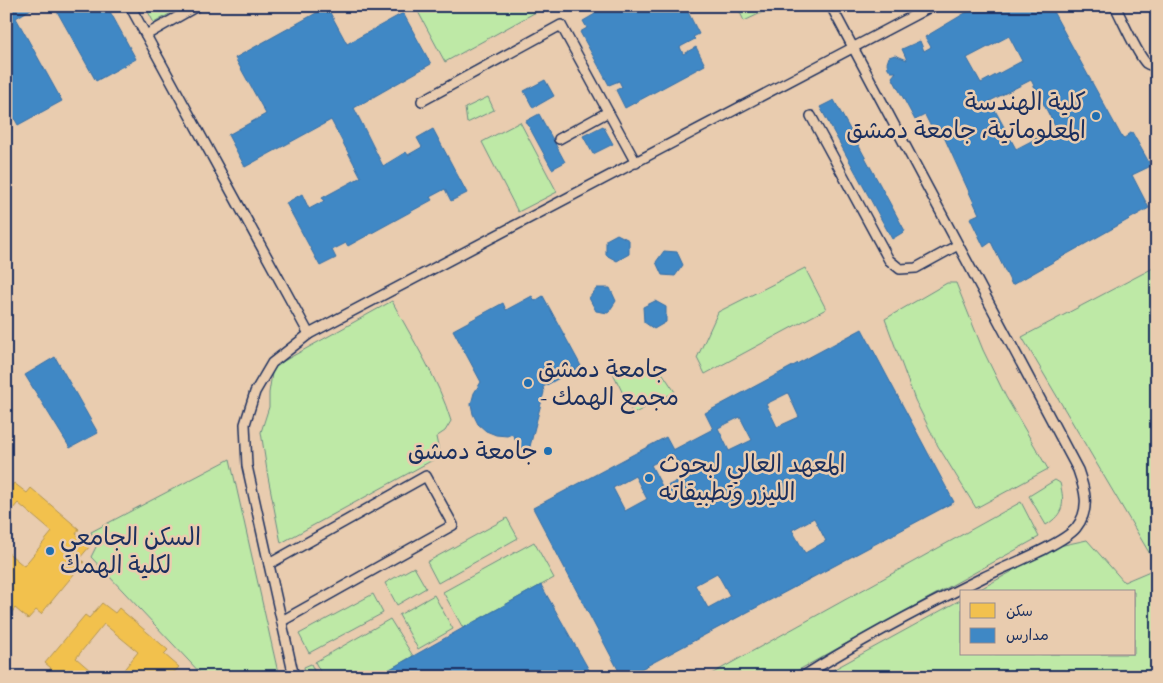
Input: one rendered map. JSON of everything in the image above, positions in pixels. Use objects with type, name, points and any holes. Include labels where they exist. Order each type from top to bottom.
[{"type":"lane","points":[[130,6],[309,334]]},
{"type":"lane","points":[[146,35],[197,6]]},
{"type":"lane","points":[[802,677],[836,655],[973,583],[1062,540],[1076,529],[1083,515],[1086,494],[1078,470],[830,6]]},
{"type":"lane","points":[[294,677],[247,466],[246,424],[255,392],[272,363],[309,334],[932,6]]},
{"type":"lane","points":[[1115,6],[1146,63],[1157,66]]},
{"type":"lane","points":[[422,101],[561,25],[636,163]]},
{"type":"lane","points":[[559,138],[608,112]]},
{"type":"lane","points":[[811,116],[889,260],[900,268],[916,268],[958,245]]},
{"type":"lane","points":[[269,564],[426,476],[454,525],[282,621]]},
{"type":"green space","points":[[145,6],[183,6],[154,23]]},
{"type":"green space","points":[[415,6],[547,6],[445,62]]},
{"type":"green space","points":[[737,6],[776,6],[744,21]]},
{"type":"green space","points":[[488,97],[494,110],[467,123],[465,108]]},
{"type":"green space","points":[[520,122],[557,192],[518,212],[482,142]]},
{"type":"green space","points":[[1157,266],[1157,566],[1022,337]]},
{"type":"green space","points":[[805,268],[826,309],[705,374],[697,358],[718,312]]},
{"type":"green space","points":[[947,283],[956,283],[983,350],[1006,397],[1048,469],[976,508],[938,446],[915,400],[885,319]]},
{"type":"green space","points":[[392,301],[440,390],[451,421],[445,431],[436,437],[440,456],[281,543],[261,432],[269,407],[273,367]]},
{"type":"green space","points":[[620,367],[661,371],[675,392],[633,414],[612,371]]},
{"type":"green space","points":[[230,459],[279,677],[204,677],[91,557],[97,545],[91,532]]},
{"type":"green space","points":[[1055,480],[1060,483],[1062,507],[1056,517],[1046,525],[1029,496]]},
{"type":"green space","points":[[1021,502],[1039,537],[786,677],[706,677]]},
{"type":"green space","points":[[507,518],[518,538],[438,583],[427,562]]},
{"type":"green space","points":[[1087,540],[1124,582],[1157,568],[1157,677],[820,677],[960,600],[960,656],[1136,656],[1136,590],[979,590],[1011,572],[1017,566],[1046,555],[1059,546]]},
{"type":"green space","points":[[534,542],[554,578],[463,628],[443,592]]},
{"type":"green space","points":[[414,567],[426,588],[397,605],[385,583]]},
{"type":"green space","points":[[373,594],[383,613],[309,653],[299,634]]},
{"type":"green space","points":[[434,595],[453,629],[418,649],[399,615]]},
{"type":"green space","points":[[390,619],[413,656],[376,677],[323,677],[315,662]]},
{"type":"green space","points":[[311,664],[317,677],[306,677],[304,667]]},
{"type":"building: سكن","points":[[14,483],[27,493],[31,488],[79,529],[76,534],[90,546],[79,559],[84,562],[41,614],[36,610],[28,619],[15,608],[10,615],[6,611],[6,551],[24,566],[52,532],[18,503],[6,517],[6,492]]},
{"type":"building: سكن","points":[[102,603],[115,613],[119,608],[168,650],[164,654],[179,667],[170,677],[118,677],[138,652],[104,624],[76,658],[98,677],[43,677],[51,668],[45,663],[85,615],[89,618]]},
{"type":"building: مدارس","points":[[6,6],[36,6],[16,18],[62,101],[18,125],[6,103]]},
{"type":"building: مدارس","points":[[54,6],[107,6],[136,59],[96,81]]},
{"type":"building: مدارس","points":[[596,6],[685,6],[699,34],[693,37],[695,39],[680,47],[683,54],[696,47],[705,65],[625,108],[616,90],[622,87],[619,81],[609,85],[580,32],[587,28],[583,21],[595,14],[592,9]]},
{"type":"building: مدارس","points":[[977,6],[1050,6],[1123,139],[1132,132],[1151,166],[1132,175],[1149,208],[1012,285],[991,242],[984,247],[970,218],[979,214],[940,128],[933,131],[925,115],[915,120],[892,77],[896,72],[891,72],[888,68],[889,57],[895,55],[907,60],[902,49],[920,41],[924,51],[931,47],[925,37]],"holes":[[[1009,36],[1022,61],[981,83],[967,58]],[[1031,80],[1056,128],[1016,149],[990,101]]]},
{"type":"building: مدارس","points":[[327,7],[347,44],[403,13],[431,64],[354,108],[383,166],[406,152],[408,155],[422,147],[417,138],[433,129],[467,193],[451,201],[445,189],[430,197],[432,200],[348,246],[346,243],[332,250],[336,258],[320,266],[286,203],[302,194],[309,209],[324,201],[322,198],[361,177],[331,120],[245,167],[228,135],[266,114],[235,58]]},
{"type":"building: مدارس","points":[[545,80],[554,96],[533,108],[524,91]]},
{"type":"building: مدارس","points":[[834,100],[905,231],[892,239],[820,107]]},
{"type":"building: مدارس","points":[[539,114],[565,162],[552,169],[526,121]]},
{"type":"building: مدارس","points":[[603,126],[613,144],[593,154],[583,136]]},
{"type":"building: مدارس","points":[[617,234],[629,240],[629,254],[617,261],[606,255],[606,240]]},
{"type":"building: مدارس","points":[[664,251],[677,252],[683,265],[675,276],[662,275],[656,262]]},
{"type":"building: مدارس","points":[[597,288],[610,288],[616,301],[608,313],[596,311],[589,298]]},
{"type":"building: مدارس","points":[[532,296],[535,301],[543,296],[581,366],[543,387],[544,392],[527,458],[512,434],[507,436],[496,435],[486,431],[478,424],[471,404],[474,393],[481,382],[453,330],[503,303],[506,310]]},
{"type":"building: مدارس","points":[[655,301],[666,307],[666,322],[654,329],[644,322],[643,307]]},
{"type":"building: مدارس","points":[[862,329],[954,502],[626,677],[622,677],[533,508],[666,437],[673,450],[713,429],[705,413]],"holes":[[[788,393],[799,417],[777,427],[766,404]],[[740,417],[752,440],[729,451],[718,428]],[[673,454],[685,477],[663,488],[651,465]],[[635,476],[647,499],[625,511],[613,488]],[[814,518],[826,541],[805,553],[792,530]],[[717,573],[730,596],[708,608],[695,585]]]},
{"type":"building: مدارس","points":[[55,357],[98,433],[70,448],[25,375]]},
{"type":"building: مدارس","points":[[541,585],[593,677],[376,677],[463,628]]},
{"type":"place","name":"كلية الهندسة المعلوماتية، جامعة دمشق","points":[[1096,116]]},
{"type":"place","name":"جامعة دمشق - مجمع الهمك","points":[[528,383]]},
{"type":"place","name":"جامعة دمشق","points":[[548,451]]},
{"type":"place","name":"المعهد العالي لبحوث الليزر وتطبيقاته","points":[[649,478]]},
{"type":"place","name":"السكن الجامعي لكلية الهمك","points":[[50,551]]}]
